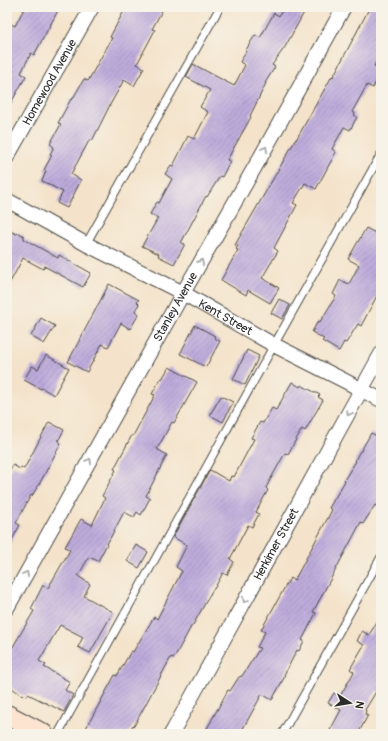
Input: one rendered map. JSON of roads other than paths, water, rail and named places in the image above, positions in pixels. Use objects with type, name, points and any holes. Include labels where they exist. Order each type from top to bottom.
[{"type":"main road","points":[[7,715],[43,734]]},
{"type":"street","name":"Homewood Avenue","points":[[7,157],[92,7]]},
{"type":"street","name":"Stanley Avenue","points":[[7,608],[182,293],[260,158],[340,9]]},
{"type":"street","name":"Kent Street","points":[[7,200],[86,244],[182,293],[274,345],[381,400]]},
{"type":"street","name":"Herkimer Street","points":[[170,734],[381,354]]},
{"type":"lane","points":[[86,244],[220,7]]},
{"type":"lane","points":[[58,734],[381,154]]},
{"type":"lane","points":[[282,734],[381,557]]}]
